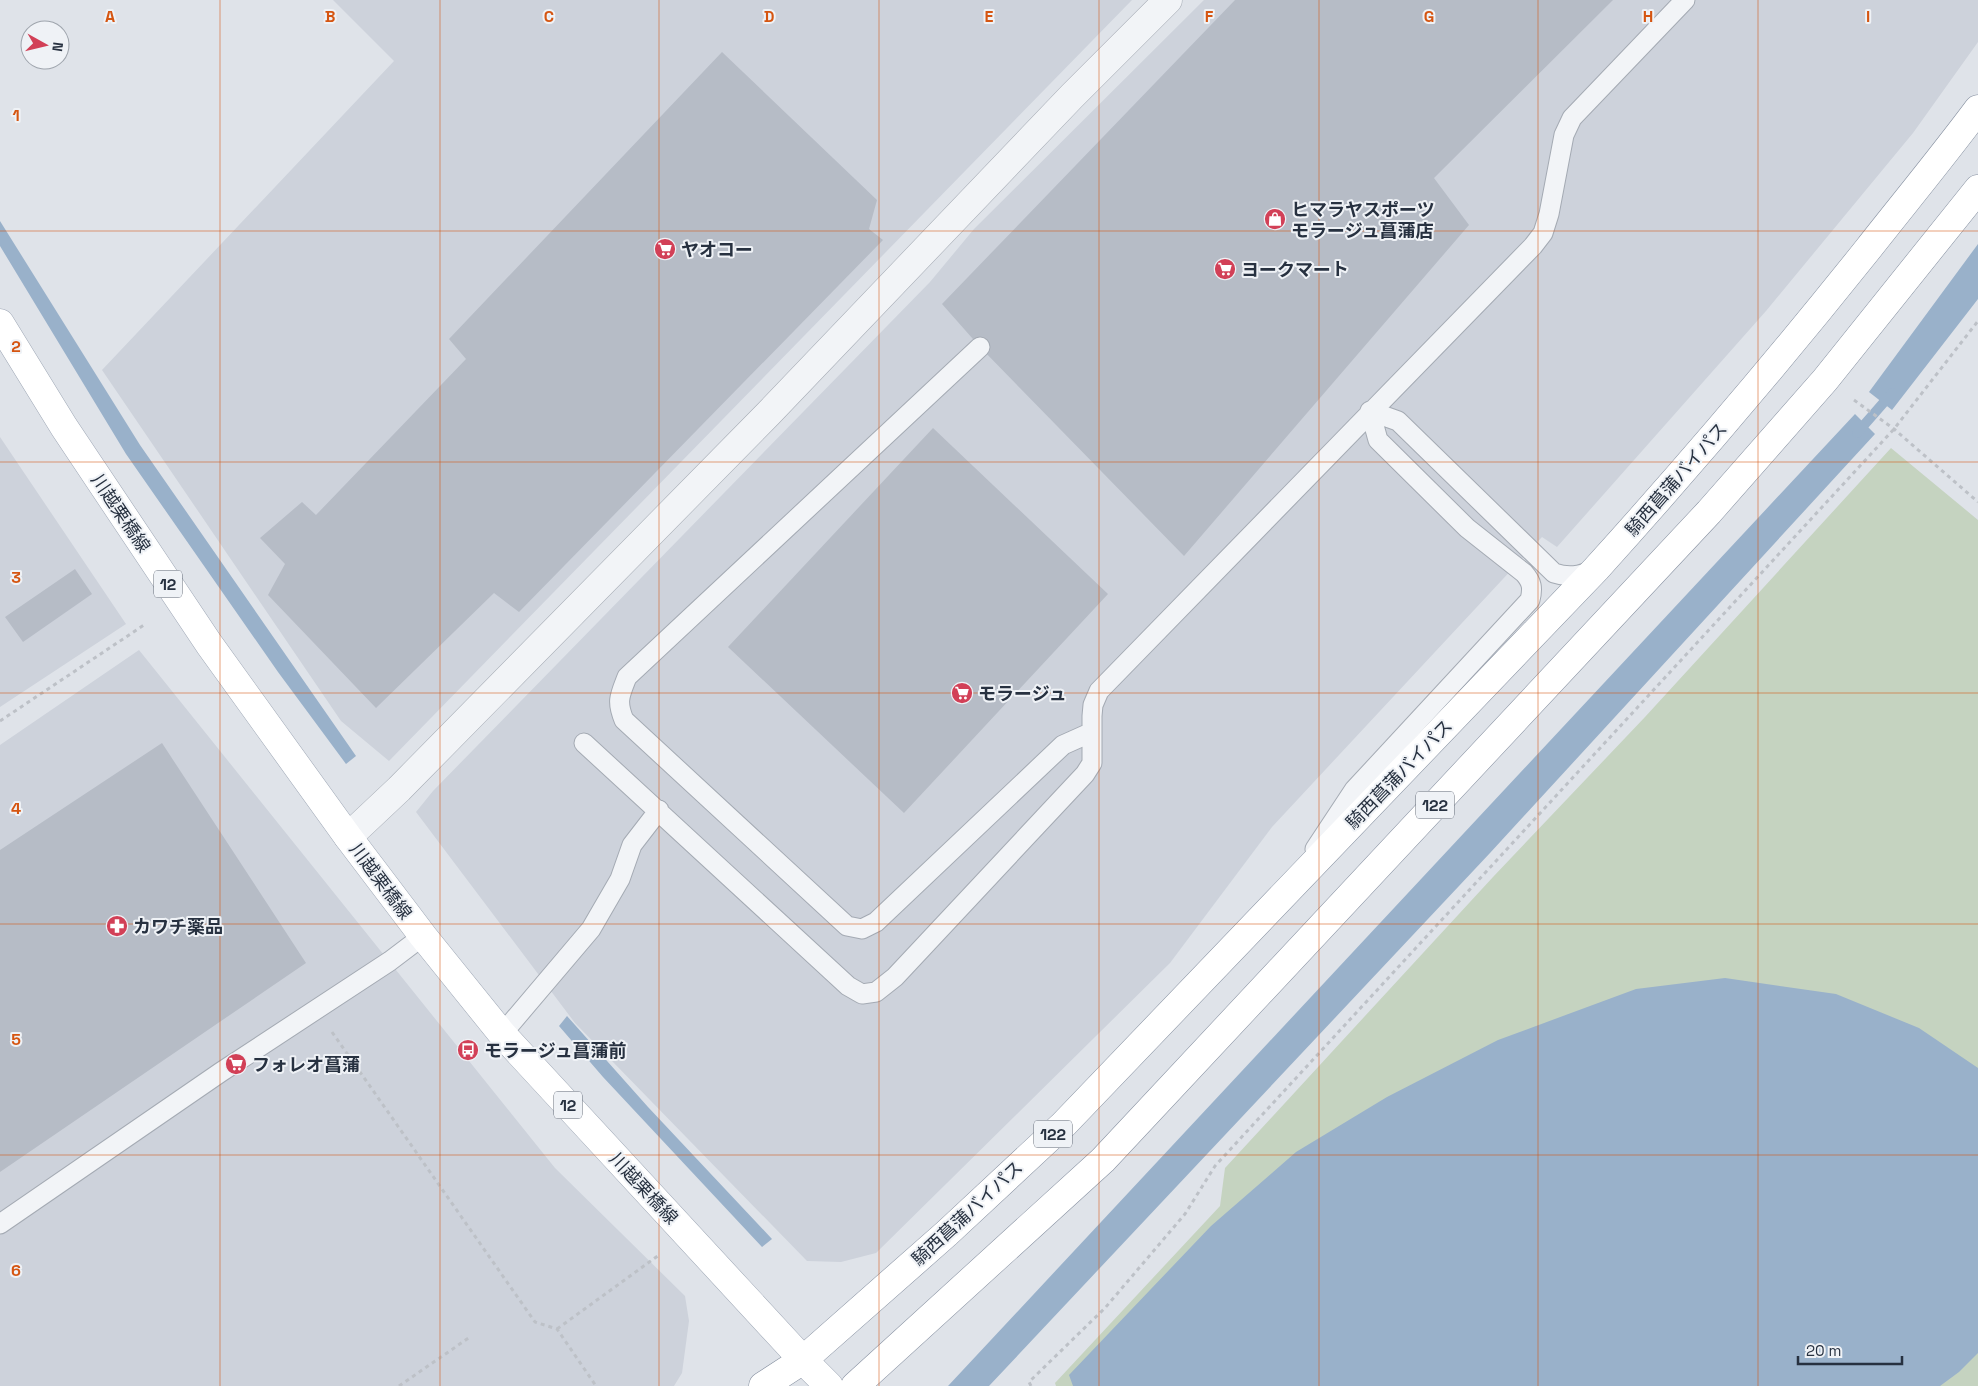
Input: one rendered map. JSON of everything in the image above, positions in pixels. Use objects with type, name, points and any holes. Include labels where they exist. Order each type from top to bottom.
[{"type":"main road","name":"騎西菖蒲バイパス","points":[[763,1386],[803,1360],[947,1233],[1064,1124],[1596,569],[1784,354],[1950,147],[1978,109]]},
{"type":"main road","name":"122","points":[[854,1386],[1103,1160],[1709,512],[1826,380],[1978,189]]},
{"type":"main road","name":"川越栗橋線","points":[[0,323],[64,427],[209,644],[348,837],[423,936],[502,1034],[829,1386]]},
{"type":"street","points":[[348,837],[399,789],[768,414],[1072,96],[1168,0]]},
{"type":"lane","points":[[584,743],[848,986],[862,994],[876,992],[895,977],[1086,774],[1092,763],[1093,705],[1099,691],[1533,246],[1543,233],[1549,214],[1564,135],[1572,118],[1685,0]]},
{"type":"lane","points":[[980,347],[627,676],[619,696],[619,708],[624,720],[847,926],[862,929],[876,922],[1063,745],[1092,732]]},
{"type":"lane","points":[[1370,412],[1398,421],[1554,573],[1567,577],[1582,575],[1596,569]]},
{"type":"lane","points":[[1286,891],[1354,790],[1530,600],[1532,589],[1531,581],[1524,573],[1467,528],[1378,440],[1370,412]]},
{"type":"lane","points":[[502,1034],[591,929],[620,879],[632,845],[659,810]]},
{"type":"lane","points":[[0,1224],[220,1072],[390,961],[423,936]]},
{"type":"path","points":[[1031,1386],[1029,1382],[1105,1308],[1185,1214],[1215,1166],[1894,429],[1978,321]]},
{"type":"path","points":[[1854,400],[1894,429],[1978,502]]},
{"type":"path","points":[[0,721],[144,625]]},
{"type":"path","points":[[331,1029],[535,1322],[557,1329],[596,1386]]},
{"type":"path","points":[[557,1329],[659,1255]]},
{"type":"path","points":[[399,1386],[470,1337]]},
{"type":"shaded area","points":[[333,0],[1132,0],[389,761],[341,721],[102,370],[394,61]]},
{"type":"shaded area","name":"モラージュ","points":[[1204,0],[1978,0],[1978,42],[1913,133],[1766,311],[1557,547],[1542,537],[1272,827],[1170,963],[876,1253],[841,1262],[807,1261],[575,1023],[416,812],[433,791],[930,282],[974,229]]},
{"type":"shaded area","points":[[0,437],[126,624],[0,707]]},
{"type":"shaded area","name":"フォレオ菖蒲","points":[[139,650],[555,1168],[685,1296],[689,1321],[682,1373],[674,1386],[0,1386],[0,745]]},
{"type":"green space","points":[[1891,448],[1978,520],[1978,1386],[1056,1386],[1055,1383],[1220,1206],[1225,1168],[1493,877],[1645,717]]},
{"type":"water","points":[[0,221],[140,445],[356,756],[346,764],[278,672],[126,454],[0,246]]},
{"type":"water","points":[[1978,244],[1978,299],[1892,410],[1869,392]]},
{"type":"water","points":[[1855,414],[1875,434],[1490,853],[989,1386],[948,1386]]},
{"type":"water","points":[[1725,978],[1836,994],[1919,1028],[1978,1068],[1978,1353],[1959,1372],[1940,1386],[1073,1386],[1069,1375],[1211,1226],[1296,1152],[1387,1097],[1498,1040],[1636,989]]},
{"type":"water","points":[[567,1016],[648,1107],[772,1239],[762,1247],[603,1077],[559,1026]]},
{"type":"building","points":[[1235,0],[1613,0],[1434,178],[1469,225],[1184,556],[980,347],[942,304]]},
{"type":"building","points":[[722,52],[877,200],[869,229],[883,240],[519,612],[494,593],[376,708],[268,595],[285,564],[260,538],[302,502],[316,515],[466,359],[449,339]]},
{"type":"building","points":[[933,428],[1108,594],[904,813],[728,647]]},
{"type":"building","points":[[75,569],[92,594],[23,642],[5,617]]},
{"type":"building","points":[[162,743],[306,963],[0,1172],[0,850]]},
{"type":"waterway","points":[[1857,433],[1892,393]]},
{"type":"place","name":"ヒマラヤスポーツ モラージュ菖蒲店","points":[[1275,219]]},
{"type":"place","name":"ヤオコー","points":[[665,249]]},
{"type":"place","name":"ヨークマート","points":[[1225,269]]},
{"type":"place","name":"モラージュ","points":[[962,693]]},
{"type":"place","name":"カワチ薬品","points":[[117,926]]},
{"type":"place","name":"モラージュ菖蒲前","points":[[468,1050]]},
{"type":"place","name":"フォレオ菖蒲","points":[[236,1064]]}]
